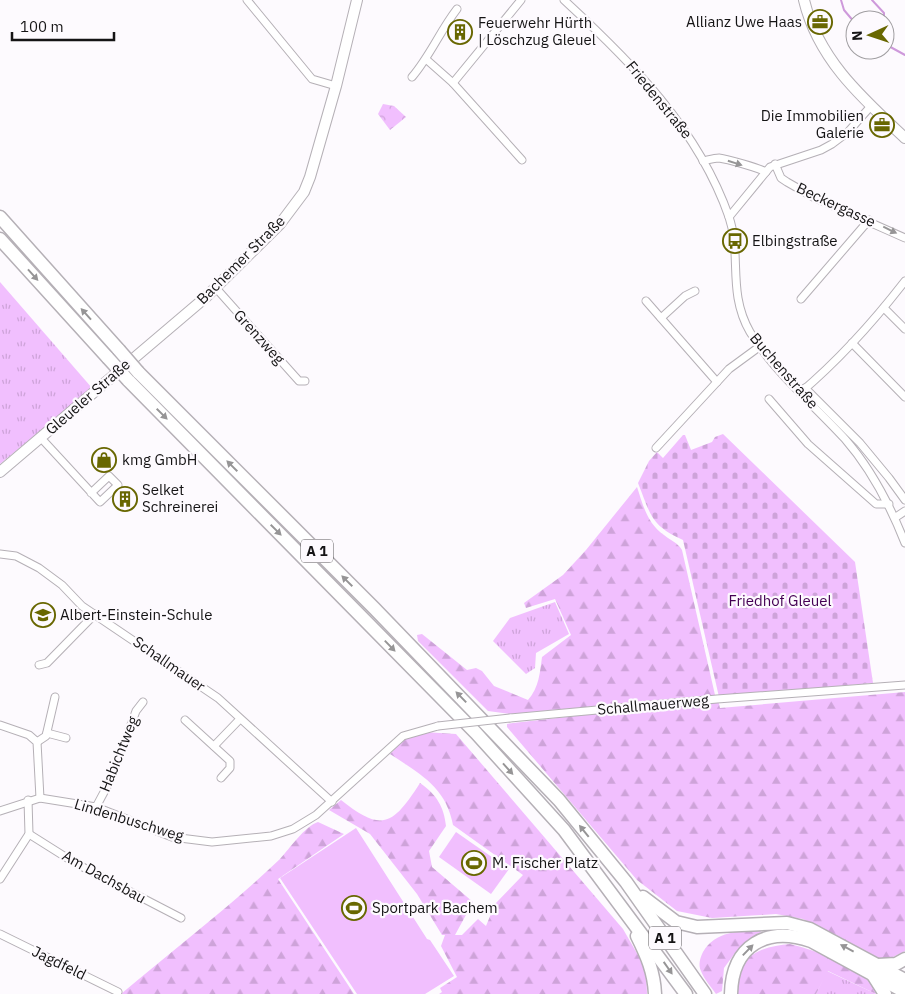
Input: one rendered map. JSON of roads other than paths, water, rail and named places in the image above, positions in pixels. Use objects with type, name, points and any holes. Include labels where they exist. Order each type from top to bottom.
[{"type":"highway","name":"A 1","points":[[0,217],[119,350],[133,376],[476,733],[564,830],[619,901],[686,994]]},
{"type":"highway","name":"A 1","points":[[0,239],[108,358],[133,376],[495,732],[559,800],[626,882],[704,994]]},
{"type":"highway","points":[[626,882],[656,909],[676,922],[697,927],[718,928],[788,923],[810,929],[875,969],[905,992]]},
{"type":"highway","points":[[619,901],[650,962],[655,994]]},
{"type":"highway","points":[[731,994],[731,980],[743,954],[754,943],[767,937],[797,936],[905,980]]},
{"type":"highway","points":[[875,969],[905,960]]},
{"type":"highway","points":[[875,969],[885,994]]},
{"type":"street","points":[[247,0],[312,79],[336,86]]},
{"type":"street","name":"Bachemer Straße","points":[[136,355],[215,287],[280,224],[304,192],[336,86],[357,0]]},
{"type":"street","points":[[453,83],[521,0]]},
{"type":"street","name":"Friedenstraße","points":[[564,0],[610,43],[657,93],[682,125],[703,161],[729,217]]},
{"type":"street","points":[[804,0],[818,41],[838,70],[871,106],[905,138]]},
{"type":"street","points":[[412,77],[427,60],[447,22],[457,9]]},
{"type":"street","points":[[427,60],[453,83],[522,160]]},
{"type":"street","points":[[729,217],[766,172],[775,164],[821,150],[832,144],[848,132],[871,106]]},
{"type":"street","points":[[703,161],[721,158],[766,172]]},
{"type":"street","name":"Beckergasse","points":[[775,164],[781,178],[815,198],[905,238]]},
{"type":"street","name":"Buchenstraße","points":[[729,217],[735,288],[745,324],[759,347],[860,444],[890,478],[905,500]]},
{"type":"street","points":[[801,299],[868,220]]},
{"type":"street","points":[[803,390],[852,343],[884,308],[905,281]]},
{"type":"street","name":"Grenzweg","points":[[215,287],[299,381],[305,381]]},
{"type":"street","points":[[661,318],[685,296],[695,291]]},
{"type":"street","points":[[646,301],[717,382]]},
{"type":"street","points":[[884,308],[905,329]]},
{"type":"street","points":[[852,343],[905,397]]},
{"type":"street","points":[[656,448],[734,364],[759,347]]},
{"type":"street","name":"Gleueler Straße","points":[[0,472],[136,355]]},
{"type":"street","name":"Buchenstraße","points":[[803,390],[852,448],[890,504],[905,543]]},
{"type":"street","name":"Buchenstraße","points":[[769,399],[808,444],[876,504],[890,504]]},
{"type":"street","name":"Gleueler Straße","points":[[41,438],[91,493]]},
{"type":"street","points":[[896,517],[905,511]]},
{"type":"street","name":"Schallmauer","points":[[0,554],[16,556],[39,568],[95,614],[218,698],[332,802]]},
{"type":"street","points":[[39,666],[47,663],[95,614]]},
{"type":"street","name":"Schallmauerweg","points":[[403,736],[438,726],[510,718],[718,698],[905,684]]},
{"type":"street","points":[[40,798],[37,742],[46,733],[55,696]]},
{"type":"street","name":"Habichtweg","points":[[96,807],[111,779],[136,711],[143,702]]},
{"type":"street","points":[[214,746],[240,719]]},
{"type":"street","points":[[185,720],[230,761],[230,768],[221,778]]},
{"type":"street","points":[[0,725],[28,735],[37,742]]},
{"type":"street","points":[[46,733],[66,738]]},
{"type":"street","name":"Lindenbuschweg","points":[[0,811],[28,800],[40,798],[96,807],[172,837],[212,842],[248,840],[293,830],[332,802],[403,736]]},
{"type":"street","points":[[0,879],[29,834],[28,800]]},
{"type":"street","name":"Am Dachsbau","points":[[29,834],[74,863],[181,918]]},
{"type":"street","name":"Jagdfeld","points":[[0,934],[118,992]]},
{"type":"waterway","points":[[841,0],[845,11]]},
{"type":"waterway","points":[[872,0],[881,10]]},
{"type":"waterway","points":[[895,50],[905,55]]},
{"type":"place","name":"Allianz Uwe Haas","points":[[820,22]]},
{"type":"place","name":"Feuerwehr Hürth | Löschzug Gleuel","points":[[460,32]]},
{"type":"place","name":"Die Immobilien Galerie","points":[[882,125]]},
{"type":"place","name":"Elbingstraße","points":[[735,241]]},
{"type":"place","name":"kmg GmbH","points":[[104,460]]},
{"type":"place","name":"Selket Schreinerei","points":[[125,499]]},
{"type":"place","name":"Albert-Einstein-Schule","points":[[43,615]]},
{"type":"place","name":"M. Fischer Platz","points":[[474,863]]},
{"type":"place","name":"Sportpark Bachem","points":[[354,908]]},
{"type":"park label","name":"Friedhof Gleuel","points":[[780,601]]}]
